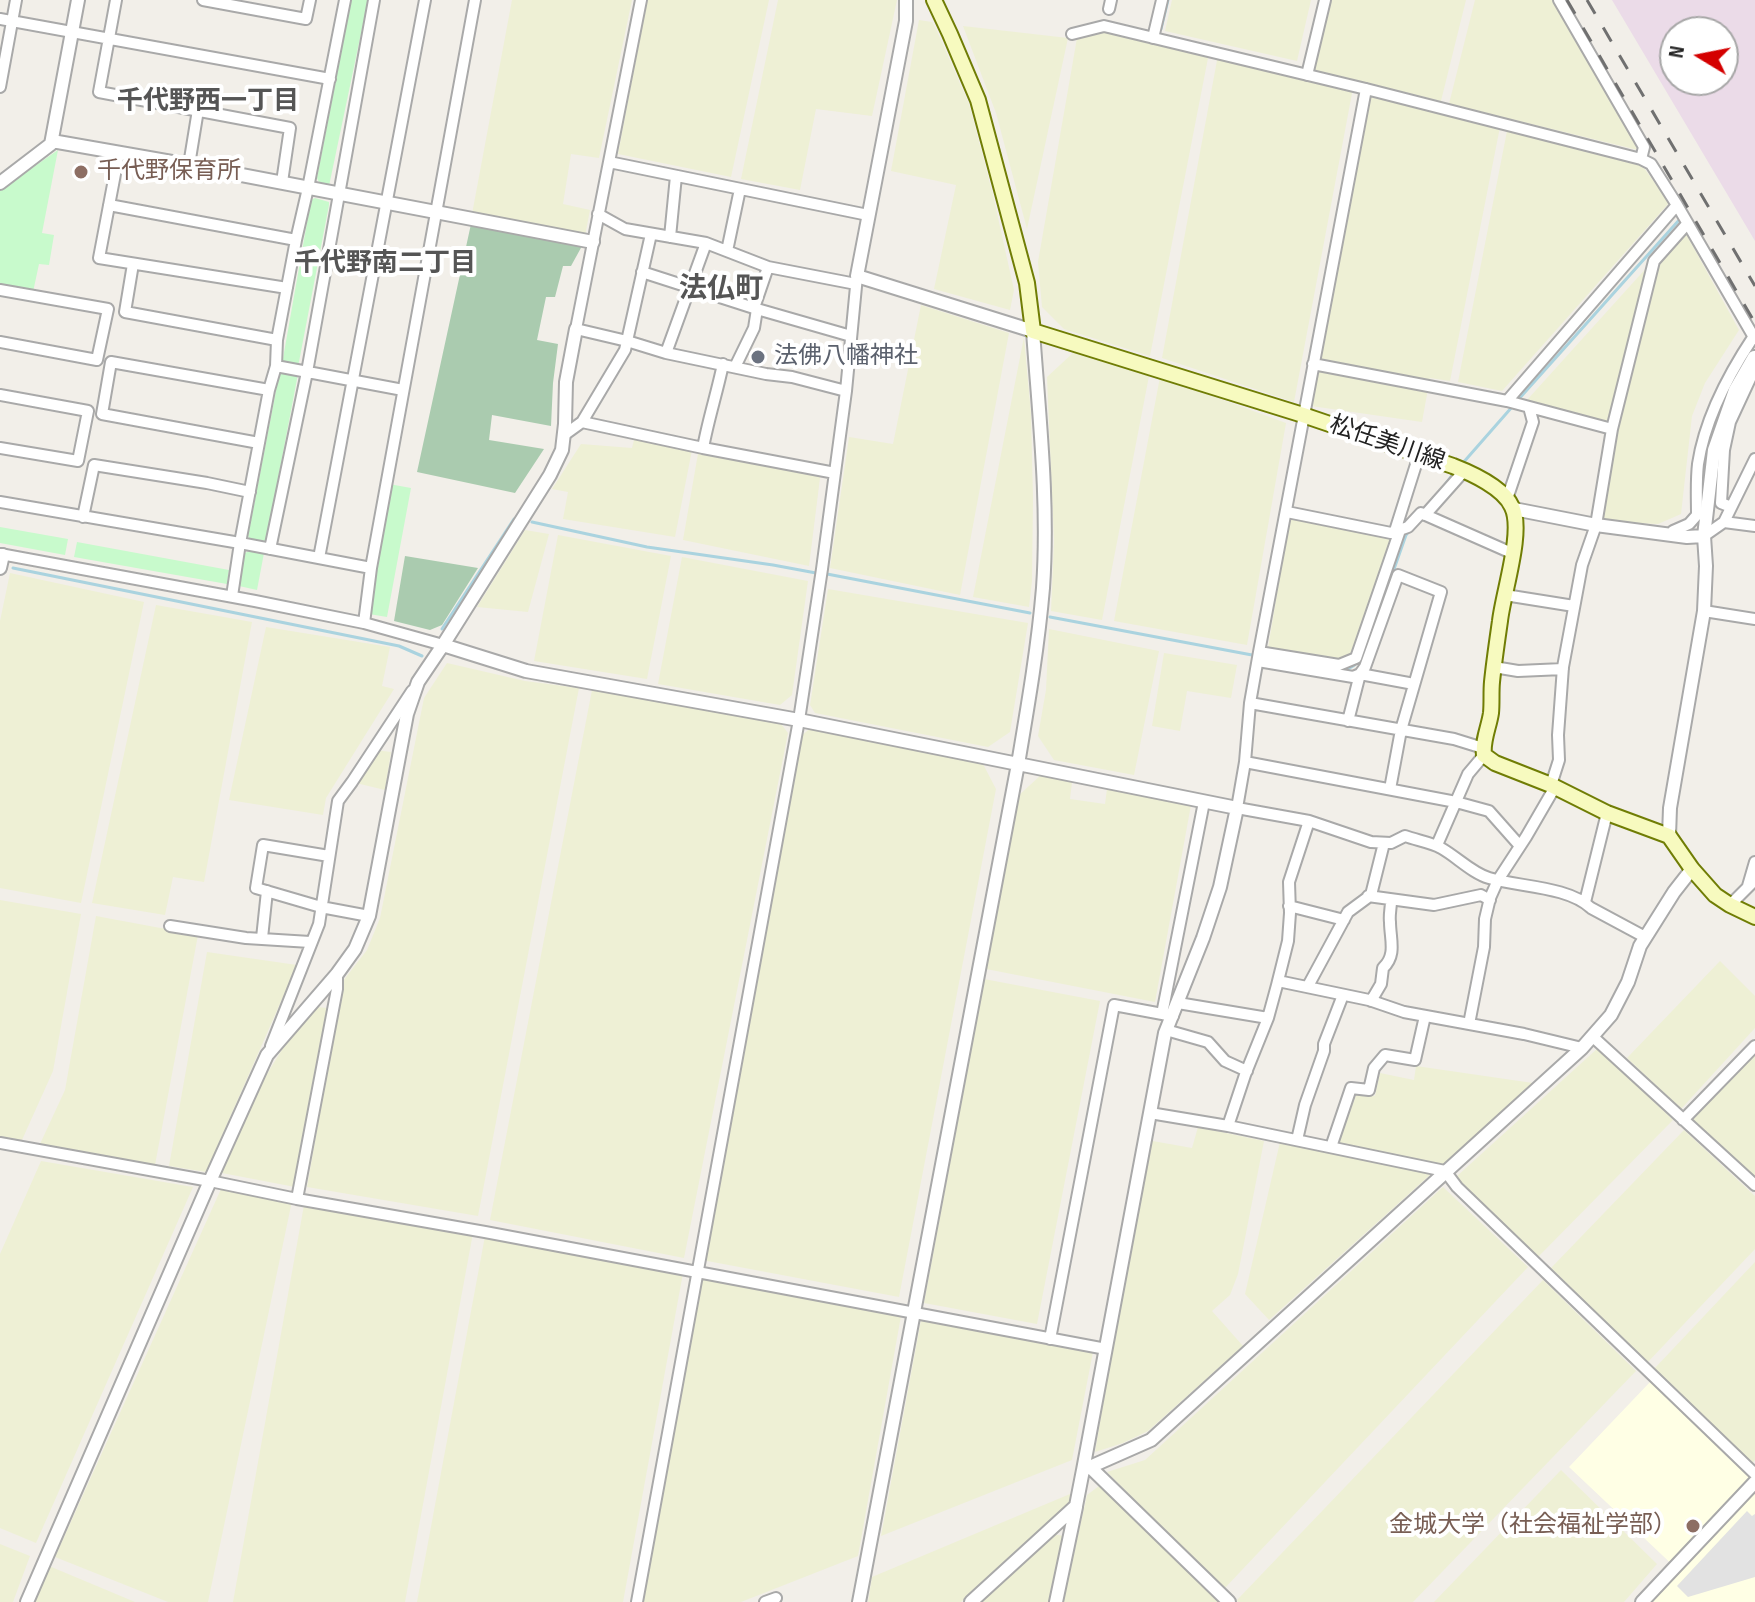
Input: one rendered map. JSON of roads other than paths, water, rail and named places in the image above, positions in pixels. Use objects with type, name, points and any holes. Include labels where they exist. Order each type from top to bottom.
[{"type":"main road","points":[[934,0],[978,100],[1027,283],[1033,331]]},
{"type":"main road","name":"松任美川線","points":[[1033,331],[1303,415],[1460,469],[1498,490],[1510,504]]},
{"type":"main road","points":[[1510,504],[1514,554],[1494,667],[1484,752],[1495,763],[1553,786],[1607,813],[1669,836],[1715,895],[1755,917]]},
{"type":"street","points":[[0,87],[16,0]]},
{"type":"street","points":[[0,183],[51,144],[78,0]]},
{"type":"street","points":[[116,0],[99,92],[290,128],[282,182]]},
{"type":"street","points":[[203,0],[306,19],[310,0]]},
{"type":"street","points":[[232,596],[276,366],[277,340],[345,0]]},
{"type":"street","points":[[270,549],[307,372],[374,0]]},
{"type":"street","points":[[319,558],[425,0]]},
{"type":"street","points":[[364,623],[371,568],[475,0]]},
{"type":"street","points":[[27,1602],[267,1055],[319,924],[338,801],[443,645],[550,475],[562,450],[566,382],[641,0]]},
{"type":"street","points":[[637,1602],[799,720],[846,391],[857,280],[906,21],[906,0]]},
{"type":"street","points":[[1153,38],[1162,0]]},
{"type":"street","points":[[1307,75],[1325,0]]},
{"type":"street","points":[[1559,0],[1644,147],[1641,159]]},
{"type":"street","points":[[0,19],[330,79]]},
{"type":"street","points":[[1072,34],[1104,26],[1366,89],[1651,164],[1754,338],[1732,371],[1710,416],[1698,467],[1697,515],[1689,524],[1673,531],[1672,535]]},
{"type":"street","points":[[1168,1015],[1178,1003],[1220,887],[1237,808],[1258,657],[1366,89]]},
{"type":"street","points":[[189,165],[198,110]]},
{"type":"street","points":[[52,141],[593,242]]},
{"type":"street","points":[[119,153],[99,258],[287,288]]},
{"type":"street","points":[[609,162],[868,215]]},
{"type":"street","points":[[670,237],[676,176]]},
{"type":"street","points":[[727,251],[740,189]]},
{"type":"street","points":[[109,205],[296,240]]},
{"type":"street","points":[[1507,401],[1677,205]]},
{"type":"street","points":[[598,214],[625,229],[706,243],[768,267],[857,280],[1033,331],[1044,517],[1043,586],[1031,693],[859,1602]]},
{"type":"street","points":[[1469,1024],[1490,900],[1498,880],[1553,786],[1559,760],[1563,669],[1574,606],[1582,565],[1596,525],[1612,429],[1654,261],[1687,224]]},
{"type":"street","points":[[564,435],[582,422],[625,350],[651,234]]},
{"type":"street","points":[[666,353],[706,243]]},
{"type":"street","points":[[133,264],[125,312],[277,340]]},
{"type":"street","points":[[735,367],[754,328],[755,308],[768,267]]},
{"type":"street","points":[[642,272],[851,336]]},
{"type":"street","points":[[0,290],[108,309],[97,360],[0,342]]},
{"type":"street","points":[[576,329],[666,353],[792,377],[846,391]]},
{"type":"street","points":[[259,443],[102,414],[111,362],[269,390]]},
{"type":"street","points":[[1731,507],[1721,503],[1724,450],[1730,422],[1754,363]]},
{"type":"street","points":[[1669,836],[1670,808],[1704,611],[1704,536],[1714,450],[1735,390],[1754,363]]},
{"type":"street","points":[[703,448],[723,364]]},
{"type":"street","points":[[1313,364],[1507,401],[1612,429]]},
{"type":"street","points":[[276,366],[403,390]]},
{"type":"street","points":[[0,395],[88,411],[78,461],[0,448]]},
{"type":"street","points":[[1529,407],[1533,422],[1510,504],[1596,525],[1687,537],[1704,536],[1724,522],[1755,459]]},
{"type":"street","points":[[582,422],[835,473]]},
{"type":"street","points":[[1348,721],[1392,574],[1397,531],[1419,455]]},
{"type":"street","points":[[83,517],[94,465],[250,492]]},
{"type":"street","points":[[1425,515],[1460,469]]},
{"type":"street","points":[[0,502],[371,568]]},
{"type":"street","points":[[1287,512],[1391,533],[1408,527],[1421,513],[1514,554]]},
{"type":"street","points":[[1724,522],[1755,526]]},
{"type":"street","points":[[0,568],[1,554],[232,596],[364,623],[526,671],[799,720],[1309,821],[1371,842],[1391,843],[1405,836],[1437,845],[1486,878],[1546,888],[1585,902],[1645,937]]},
{"type":"street","points":[[1258,657],[1339,665],[1356,658],[1392,574]]},
{"type":"street","points":[[1390,789],[1401,730],[1441,592],[1392,574]]},
{"type":"street","points":[[1505,595],[1574,606]]},
{"type":"street","points":[[1704,611],[1754,618]]},
{"type":"street","points":[[1258,657],[1346,677],[1360,674],[1414,684]]},
{"type":"street","points":[[1494,667],[1518,671],[1563,669]]},
{"type":"street","points":[[267,1055],[337,974],[355,949],[369,916],[407,714],[418,682]]},
{"type":"street","points":[[1250,703],[1454,739],[1484,752],[1468,774],[1437,845]]},
{"type":"street","points":[[1245,762],[1489,811],[1520,846]]},
{"type":"street","points":[[1056,1602],[1087,1469],[1204,802]]},
{"type":"street","points":[[1585,902],[1607,813]]},
{"type":"street","points":[[1228,1126],[1268,1018],[1278,981],[1288,941],[1289,882],[1309,821]]},
{"type":"street","points":[[1308,986],[1348,912],[1371,895],[1384,843]]},
{"type":"street","points":[[329,856],[263,845],[256,888],[321,907],[369,916]]},
{"type":"street","points":[[1730,905],[1751,884],[1755,862]]},
{"type":"street","points":[[1087,1469],[1151,1440],[1582,1048],[1611,1015],[1628,982],[1640,946],[1692,869]]},
{"type":"street","points":[[262,938],[267,891]]},
{"type":"street","points":[[1368,896],[1434,905],[1481,895],[1490,900]]},
{"type":"street","points":[[1371,1001],[1381,984],[1383,968],[1390,961],[1393,946],[1391,901]]},
{"type":"street","points":[[1289,906],[1344,920]]},
{"type":"street","points":[[170,926],[219,935],[310,942]]},
{"type":"street","points":[[297,1199],[337,989],[337,974]]},
{"type":"street","points":[[1278,981],[1371,1001],[1404,1012],[1582,1048]]},
{"type":"street","points":[[1297,1140],[1324,1044],[1343,995]]},
{"type":"street","points":[[1178,1003],[1268,1018]]},
{"type":"street","points":[[1050,1339],[1114,1005],[1168,1015]]},
{"type":"street","points":[[1331,1147],[1351,1088],[1369,1090],[1374,1068],[1385,1055],[1415,1060],[1425,1016]]},
{"type":"street","points":[[1166,1030],[1208,1042],[1225,1061],[1247,1071]]},
{"type":"street","points":[[1592,1036],[1755,1185]]},
{"type":"street","points":[[1683,1120],[1755,1046]]},
{"type":"street","points":[[1150,1113],[1445,1171],[1457,1187],[1755,1474]]},
{"type":"street","points":[[0,1143],[1106,1349]]},
{"type":"street","points":[[1087,1469],[1229,1602]]},
{"type":"street","points":[[1642,1602],[1755,1482]]},
{"type":"street","points":[[971,1602],[1076,1506]]},
{"type":"waterway","points":[[1161,29],[1168,0]]},
{"type":"waterway","points":[[1517,401],[1680,219]]},
{"type":"waterway","points":[[1462,464],[1512,407]]},
{"type":"waterway","points":[[1444,486],[1454,473]]},
{"type":"waterway","points":[[442,629],[514,519]]},
{"type":"waterway","points":[[532,522],[647,547],[816,573]]},
{"type":"waterway","points":[[1394,569],[1410,530]]},
{"type":"waterway","points":[[13,568],[399,646],[422,656]]},
{"type":"waterway","points":[[827,574],[1030,613]]},
{"type":"waterway","points":[[1374,627],[1389,582]]},
{"type":"waterway","points":[[1050,617],[1252,655]]},
{"type":"waterway","points":[[1340,671],[1354,665],[1365,653]]},
{"type":"railway","points":[[1567,0],[1755,323]]},
{"type":"railway","points":[[1587,0],[1755,286]]},
{"type":"place","name":"千代野保育所","points":[[81,172]]},
{"type":"place","name":"法佛八幡神社","points":[[758,357]]},
{"type":"place","name":"金城大学（社会福祉学部）","points":[[1693,1526]]},
{"type":"district","name":"千代野西一丁目","points":[[208,102]]},
{"type":"district","name":"千代野南二丁目","points":[[385,264]]},
{"type":"district","name":"法仏町","points":[[721,290]]}]
